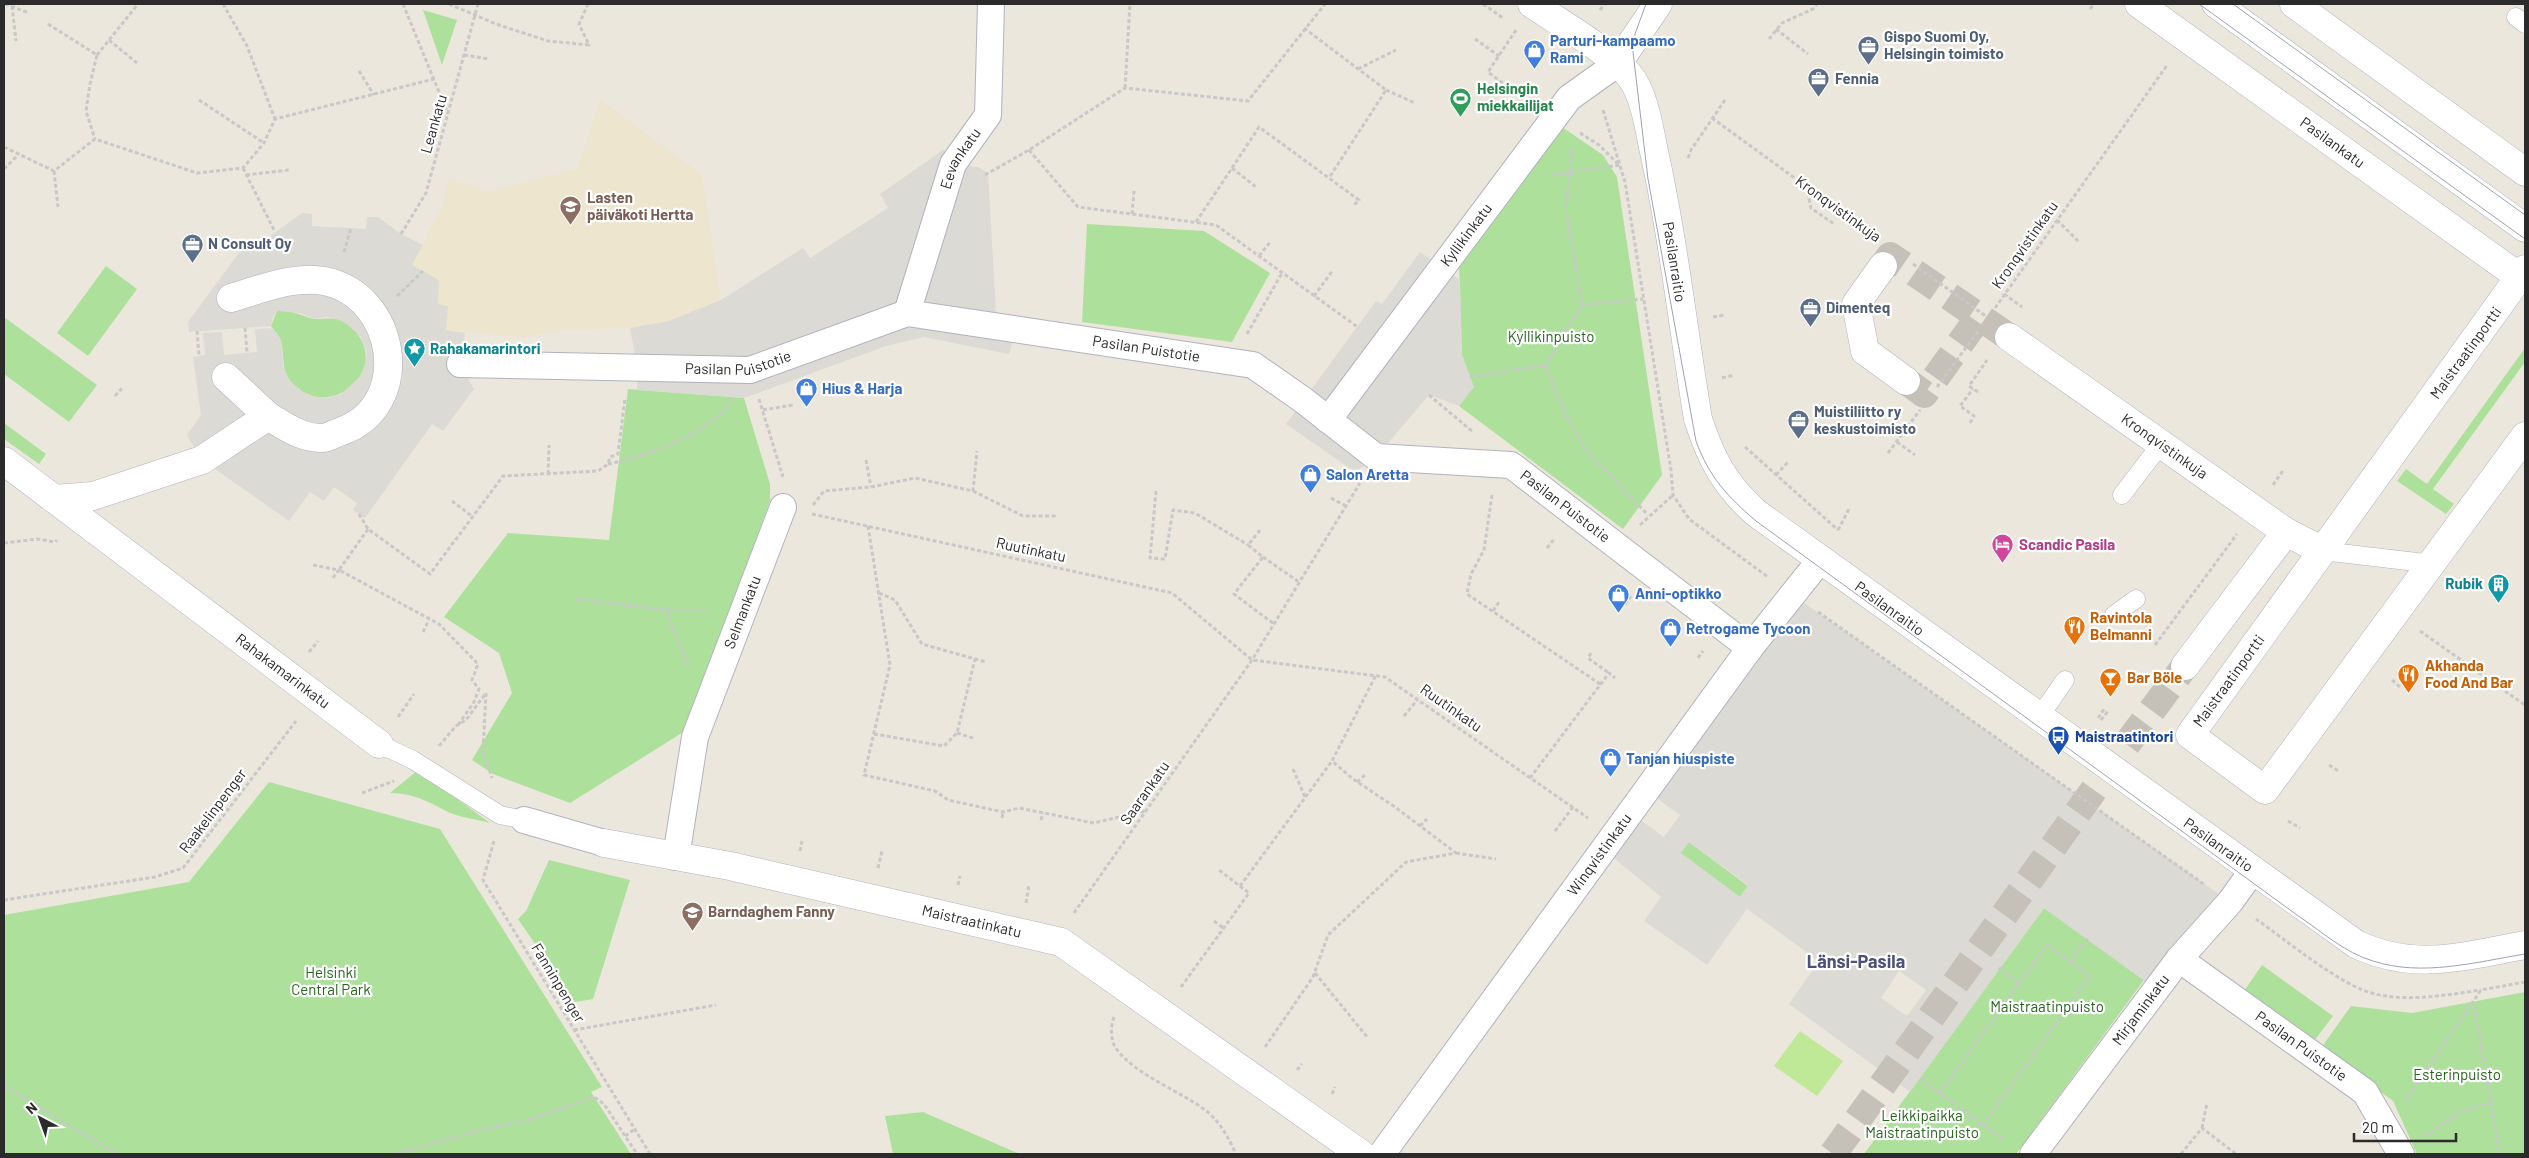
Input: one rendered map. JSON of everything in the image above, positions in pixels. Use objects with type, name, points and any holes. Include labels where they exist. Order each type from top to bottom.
[{"type":"street","name":"Eevankatu","points":[[907,313],[953,164],[988,115],[991,4]]},
{"type":"street","name":"Pasilanraitio","points":[[1532,4],[1618,63],[1631,77],[1648,123],[1660,178],[1698,419],[1708,451],[1736,495],[1756,513],[2040,716],[2332,929],[2356,944],[2388,956],[2416,960],[2442,959],[2525,945]]},
{"type":"street","points":[[1618,63],[1658,4]]},
{"type":"street","name":"Pasilankatu","points":[[2139,4],[2524,275]]},
{"type":"street","points":[[2216,4],[2525,228]]},
{"type":"street","points":[[2294,4],[2525,172]]},
{"type":"street","name":"Kyllikinkatu","points":[[1328,420],[1552,120],[1579,91],[1618,63]]},
{"type":"street","name":"Kronqvistinkuja","points":[[1896,263],[1856,304],[1865,351],[1906,381]]},
{"type":"street","name":"Maistraatinportti","points":[[2524,275],[2190,735],[2265,790],[2395,612],[2433,564],[2525,436]]},
{"type":"street","points":[[226,376],[268,416],[294,431],[321,439],[351,428],[375,406],[388,377],[388,345],[376,315],[354,293],[324,281],[292,282],[231,298]]},
{"type":"street","name":"Pasilan Puistotie","points":[[460,364],[750,370],[907,313],[1253,366],[1376,457],[1511,465],[1750,648]]},
{"type":"street","name":"Kronqvistinkuja","points":[[2009,337],[2286,532],[2323,551]]},
{"type":"street","points":[[54,499],[94,496],[202,460],[268,416]]},
{"type":"street","name":"Rahakamarinkatu","points":[[4,461],[317,695],[379,744]]},
{"type":"street","name":"Selmankatu","points":[[676,857],[695,737],[742,616],[795,510]]},
{"type":"street","points":[[2185,666],[2286,532]]},
{"type":"street","name":"Winqvistinkatu","points":[[1382,1154],[1750,648],[1794,596],[1821,560]]},
{"type":"street","name":"Maistraatinkatu","points":[[512,818],[604,843],[730,866],[1061,942],[1361,1154]]},
{"type":"street","name":"Mirjaminkatu","points":[[2033,1154],[2179,959],[2230,902],[2253,870]]},
{"type":"street","name":"Pasilan Puistotie","points":[[2179,959],[2365,1092],[2401,1154]]},
{"type":"lane","points":[[2122,495],[2161,444]]},
{"type":"lane","points":[[2323,551],[2433,564]]},
{"type":"lane","points":[[2114,615],[2136,599]]},
{"type":"lane","points":[[2040,716],[2065,680]]},
{"type":"lane","name":"Rahakamarinkatu","points":[[379,744],[413,760],[512,818]]},
{"type":"path","points":[[5,4],[29,13]]},
{"type":"path","points":[[95,139],[86,111],[97,55],[138,4]]},
{"type":"path","points":[[95,139],[197,173],[243,168],[264,142],[275,119],[247,46],[223,4]]},
{"type":"path","points":[[403,4],[448,115]]},
{"type":"path","points":[[449,4],[496,24],[548,41],[589,45],[579,24],[588,4]]},
{"type":"path","name":"Leankatu","points":[[401,234],[426,193],[478,4]]},
{"type":"path","points":[[1125,88],[1130,4]]},
{"type":"path","points":[[944,196],[1029,150],[1125,88],[1248,101],[1324,4]]},
{"type":"path","points":[[1483,4],[1510,22]]},
{"type":"path","points":[[1769,39],[1782,23],[1813,9],[1817,4]]},
{"type":"path","points":[[2090,9],[2094,4]]},
{"type":"path","points":[[12,6],[16,41]]},
{"type":"path","points":[[48,24],[97,55]]},
{"type":"path","points":[[1526,33],[1517,27],[1488,72],[1552,120]]},
{"type":"path","points":[[1304,28],[1386,90],[1415,103]]},
{"type":"path","points":[[1776,29],[1808,54]]},
{"type":"path","points":[[1475,39],[1499,56]]},
{"type":"path","points":[[109,40],[137,64]]},
{"type":"path","points":[[1358,69],[1396,50]]},
{"type":"path","points":[[464,55],[489,59]]},
{"type":"path","name":"Kronqvistinkatu","points":[[1984,322],[2172,58]]},
{"type":"path","points":[[359,71],[374,95]]},
{"type":"path","points":[[275,119],[434,79]]},
{"type":"path","points":[[1329,178],[1386,90]]},
{"type":"path","points":[[1620,165],[1598,145],[1575,130],[1579,91],[1600,100],[1620,165],[1625,182],[1671,470],[1673,495],[1688,520],[2230,902],[2346,981],[2374,994],[2416,998],[2481,990],[2525,982]]},
{"type":"path","points":[[199,100],[264,142]]},
{"type":"path","points":[[1688,159],[1691,150],[1725,100]]},
{"type":"path","name":"Kronqvistinkuja","points":[[1712,118],[1877,238]]},
{"type":"path","points":[[1196,222],[1259,126],[1358,200],[1354,205]]},
{"type":"path","points":[[54,171],[95,139]]},
{"type":"path","points":[[4,147],[54,171]]},
{"type":"path","points":[[1470,377],[1545,364],[1582,306],[1566,209],[1568,172],[1572,147]]},
{"type":"path","points":[[1029,150],[1078,207],[1216,225],[1383,347]]},
{"type":"path","points":[[4,169],[18,155]]},
{"type":"path","points":[[1501,189],[1535,177],[1620,165]]},
{"type":"path","points":[[243,168],[275,232]]},
{"type":"path","points":[[1232,168],[1256,187]]},
{"type":"path","points":[[246,175],[289,170]]},
{"type":"path","points":[[54,171],[58,207]]},
{"type":"path","points":[[1806,186],[1811,208],[1834,224]]},
{"type":"path","points":[[1132,214],[1134,191]]},
{"type":"path","points":[[2057,220],[2080,243]]},
{"type":"path","points":[[344,252],[352,228]]},
{"type":"path","points":[[1259,256],[1271,241]]},
{"type":"path","points":[[1896,263],[1988,317]]},
{"type":"path","points":[[1314,296],[1333,270]]},
{"type":"path","points":[[396,296],[423,271]]},
{"type":"path","points":[[1231,362],[1282,273]]},
{"type":"path","points":[[2004,294],[2024,308]]},
{"type":"path","points":[[1582,306],[1643,299]]},
{"type":"path","points":[[245,328],[247,353]]},
{"type":"path","points":[[1934,391],[1980,328]]},
{"type":"path","points":[[197,331],[199,356]]},
{"type":"path","points":[[1545,364],[1564,411],[1586,450],[1648,515]]},
{"type":"path","points":[[608,464],[610,457],[618,454],[630,368]]},
{"type":"path","points":[[750,370],[795,510],[824,491],[871,487],[915,478],[973,491],[1023,516],[1056,516]]},
{"type":"path","points":[[359,514],[368,529],[430,574],[503,476],[598,471],[608,464],[632,459],[695,431],[726,408],[750,370]]},
{"type":"path","points":[[1978,392],[1969,386],[1980,370]]},
{"type":"path","points":[[1719,378],[1734,375]]},
{"type":"path","points":[[115,396],[122,387]]},
{"type":"path","points":[[1970,423],[1974,416],[1960,406],[1973,389]]},
{"type":"path","points":[[763,410],[793,405]]},
{"type":"path","points":[[1888,453],[1923,406]]},
{"type":"path","points":[[1897,442],[1915,455]]},
{"type":"path","points":[[1744,445],[1838,530]]},
{"type":"path","points":[[548,446],[548,474]]},
{"type":"path","points":[[973,491],[977,451]]},
{"type":"path","points":[[1252,660],[1376,457]]},
{"type":"path","points":[[866,460],[871,487]]},
{"type":"path","points":[[1776,475],[1788,462]]},
{"type":"path","points":[[1496,464],[1484,550],[1471,574],[1467,594],[1600,684]]},
{"type":"path","points":[[1156,490],[1150,558],[1165,559],[1173,510],[1195,513],[1248,545],[1300,582]]},
{"type":"path","points":[[1620,548],[1648,515],[1673,495]]},
{"type":"path","points":[[1331,498],[1346,506]]},
{"type":"path","points":[[452,501],[473,516]]},
{"type":"path","name":"Ruutinkatu","points":[[795,510],[1172,592],[1252,660],[1386,677],[1613,836]]},
{"type":"path","points":[[868,526],[890,665],[864,775],[935,792],[948,800],[1003,812],[1020,808],[1094,823],[1146,811]]},
{"type":"path","points":[[2155,645],[2242,527]]},
{"type":"path","points":[[332,579],[368,529]]},
{"type":"path","points":[[1248,545],[1260,530]]},
{"type":"path","points":[[4,543],[37,539],[55,542]]},
{"type":"path","points":[[1263,557],[1234,594],[1274,624]]},
{"type":"path","points":[[313,565],[339,570],[439,624],[478,664],[472,680],[479,689],[474,702],[439,747]]},
{"type":"path","points":[[879,593],[896,600],[922,644],[986,662]]},
{"type":"path","points":[[576,599],[666,610],[719,612],[742,616]]},
{"type":"path","points":[[1493,611],[1499,602]]},
{"type":"path","points":[[666,610],[691,675],[711,696]]},
{"type":"path","points":[[2395,612],[2525,706]]},
{"type":"path","points":[[423,632],[429,620]]},
{"type":"path","points":[[309,652],[318,641]]},
{"type":"path","points":[[1591,653],[1588,658],[1615,678]]},
{"type":"path","points":[[874,734],[944,746],[957,733],[975,659]]},
{"type":"path","name":"Saarankatu","points":[[1061,942],[1070,919],[1252,660]]},
{"type":"path","points":[[1530,778],[1609,673]]},
{"type":"path","points":[[1240,886],[1332,761],[1376,675]]},
{"type":"path","points":[[2392,680],[2400,687]]},
{"type":"path","points":[[458,725],[466,720],[486,693],[483,749],[494,785]]},
{"type":"path","points":[[398,717],[414,694]]},
{"type":"path","name":"Raakelinpenger","points":[[4,900],[155,877],[183,868],[317,695]]},
{"type":"path","points":[[1404,716],[1418,699]]},
{"type":"path","points":[[2099,719],[2106,710]]},
{"type":"path","points":[[957,733],[973,738]]},
{"type":"path","points":[[1332,761],[1357,782],[1456,853]]},
{"type":"path","points":[[2329,765],[2340,772]]},
{"type":"path","points":[[1293,769],[1305,798]]},
{"type":"path","points":[[1357,782],[1365,775]]},
{"type":"path","points":[[1554,831],[1573,807]]},
{"type":"path","points":[[1002,818],[1003,812]]},
{"type":"path","points":[[1042,820],[1043,813]]},
{"type":"path","name":"Fanninpenger","points":[[512,818],[483,880],[650,1154]]},
{"type":"path","points":[[1420,826],[1427,819]]},
{"type":"path","points":[[2288,821],[2300,828]]},
{"type":"path","points":[[876,876],[882,851]]},
{"type":"path","points":[[1261,1054],[1314,973],[1328,935],[1406,862],[1456,853],[1496,859]]},
{"type":"path","points":[[1176,994],[1249,893],[1219,870]]},
{"type":"path","points":[[1025,908],[1029,884]]},
{"type":"path","points":[[1214,921],[1223,928]]},
{"type":"path","points":[[2070,962],[2088,939]]},
{"type":"path","points":[[1940,1093],[2046,945],[2090,976],[1984,1125]]},
{"type":"path","points":[[1999,968],[2019,983]]},
{"type":"path","points":[[1314,973],[1368,1038]]},
{"type":"path","points":[[2481,990],[2474,1005],[2387,1127],[2405,1135],[2424,1136],[2460,1112],[2491,1102]]},
{"type":"path","points":[[2474,1005],[2500,1154]]},
{"type":"path","points":[[574,1030],[716,1006]]},
{"type":"path","points":[[1116,1009],[1111,1027],[1114,1046],[1135,1066],[1208,1113],[1226,1132],[1236,1154]]},
{"type":"path","points":[[1921,1079],[2007,1143]]},
{"type":"path","points":[[4,1086],[117,1154]]},
{"type":"path","points":[[395,1154],[489,1128],[536,1118],[594,1097],[604,1104],[637,1154]]},
{"type":"path","points":[[2181,1154],[2202,1128],[2207,1103]]},
{"type":"path","points":[[2202,1128],[2236,1154]]},
{"type":"path","points":[[625,1136],[635,1129]]},
{"type":"shaded area","name":"Lasten päiväkoti Hertta","points":[[600,99],[702,175],[721,300],[669,321],[630,328],[562,330],[523,338],[446,330],[448,306],[438,304],[411,265],[442,207],[449,178],[488,192],[577,169]]},
{"type":"shaded area","points":[[943,150],[953,164],[978,167],[988,173],[996,312],[1020,318],[1009,354],[924,337],[886,346],[744,398],[637,390],[637,367],[630,328],[669,321],[721,300],[803,248],[810,258],[888,208],[880,194]]},
{"type":"shaded area","name":"Rahakamarintori","points":[[302,213],[312,214],[312,226],[366,229],[367,217],[378,217],[401,234],[423,245],[412,265],[439,280],[438,304],[448,306],[446,330],[465,333],[460,364],[474,389],[443,431],[432,424],[365,518],[353,510],[357,503],[334,487],[324,501],[310,492],[289,521],[202,460],[187,435],[201,415],[193,357],[205,355],[203,333],[222,332],[224,355],[257,352],[255,329],[272,328],[281,339],[284,369],[290,381],[303,392],[315,397],[328,398],[341,394],[361,376],[367,353],[361,337],[347,324],[337,319],[327,317],[315,319],[300,313],[277,311],[271,326],[189,332],[188,322],[241,250],[269,237]]},
{"type":"shaded area","points":[[1420,252],[1460,280],[1462,355],[1474,387],[1459,406],[1429,395],[1376,457],[1355,472],[1286,424],[1376,301],[1382,304]]},
{"type":"shaded area","name":"Maistraatintori","points":[[1794,596],[2230,902],[2157,990],[2044,908],[1910,1092],[1789,1004],[1819,961],[1747,909],[1707,965],[1644,921],[1661,897],[1603,849]],"holes":[[[1655,797],[1680,815],[1664,837],[1639,819]],[[1689,842],[1748,885],[1740,897],[1681,853]],[[1899,971],[1926,990],[1907,1016],[1881,998]]]},
{"type":"green space","points":[[423,10],[457,20],[442,65]]},
{"type":"green space","name":"Kyllikinpuisto","points":[[1562,127],[1603,155],[1617,177],[1662,475],[1623,529],[1459,406],[1473,387],[1462,355],[1459,266]]},
{"type":"green space","points":[[1087,224],[1204,231],[1270,273],[1232,342],[1082,322]]},
{"type":"green space","points":[[106,266],[137,289],[88,356],[57,333]]},
{"type":"green space","points":[[285,310],[314,319],[331,318],[347,324],[361,340],[366,356],[363,371],[354,384],[340,394],[324,397],[307,394],[291,382],[284,368],[280,340],[271,326],[277,311]]},
{"type":"green space","points":[[4,317],[97,385],[69,422],[4,374]]},
{"type":"green space","points":[[2525,348],[2525,362],[2433,489],[2454,504],[2446,514],[2397,481],[2406,469],[2427,484]]},
{"type":"green space","points":[[628,389],[744,398],[770,484],[770,501],[685,731],[570,803],[493,774],[472,760],[512,693],[499,653],[444,617],[508,533],[609,540]]},
{"type":"green space","points":[[4,423],[46,454],[39,464],[4,439]]},
{"type":"green space","points":[[418,770],[490,823],[455,814],[425,800],[390,793]]},
{"type":"green space","name":"Helsinki Central Park","points":[[269,782],[440,829],[602,1087],[591,1092],[631,1154],[4,1154],[4,915],[189,882]]},
{"type":"green space","points":[[1689,842],[1748,886],[1740,897],[1680,853]]},
{"type":"green space","points":[[549,860],[630,880],[593,999],[575,1002],[518,919],[526,911]]},
{"type":"green space","name":"Maistraatinpuisto","points":[[2044,908],[2144,980],[2016,1154],[1864,1154]]},
{"type":"green space","points":[[2262,965],[2333,1016],[2314,1041],[2244,991]]},
{"type":"green space","name":"Esterinpuisto","points":[[2525,992],[2525,1154],[2417,1154],[2393,1101],[2321,1048],[2351,1006],[2412,1013]]},
{"type":"green space","points":[[1800,1031],[1843,1061],[1817,1096],[1774,1066]]},
{"type":"green space","points":[[923,1112],[1020,1154],[893,1154],[885,1116]]},
{"type":"tunnel","points":[[1883,266],[1890,256],[2009,337]]},
{"type":"tunnel","points":[[1906,381],[1924,394],[1979,317]]},
{"type":"tunnel","points":[[1833,1154],[2121,752],[2185,666]]},
{"type":"tram line","points":[[1646,4],[1635,34],[1633,52],[1648,179],[1696,441],[1713,476],[1736,503],[1756,521],[2297,915],[2353,953],[2392,966],[2411,968],[2468,964],[2525,954]]},
{"type":"tram line","points":[[2199,4],[2525,239]]},
{"type":"tram line","points":[[2233,4],[2525,215]]},
{"type":"place","name":"Gispo Suomi Oy, Helsingin toimisto","points":[[1868,65]]},
{"type":"place","name":"Parturi-kampaamo Rami","points":[[1534,69]]},
{"type":"place","name":"Fennia","points":[[1819,98]]},
{"type":"place","name":"Helsingin miekkailijat","points":[[1461,117]]},
{"type":"place","name":"Lasten päiväkoti Hertta","points":[[571,226]]},
{"type":"place","name":"N Consult Oy","points":[[192,263]]},
{"type":"place","name":"Dimenteq","points":[[1810,327]]},
{"type":"place","name":"Rahakamarintori","points":[[414,368]]},
{"type":"place","name":"Hius & Harja","points":[[806,408]]},
{"type":"place","name":"Muistiliitto ry keskustoimisto","points":[[1798,440]]},
{"type":"place","name":"Salon Aretta","points":[[1310,494]]},
{"type":"place","name":"Scandic Pasila","points":[[2003,564]]},
{"type":"place","name":"Rubik","points":[[2499,603]]},
{"type":"place","name":"Anni-optikko","points":[[1619,613]]},
{"type":"place","name":"Ravintola Belmanni","points":[[2074,646]]},
{"type":"place","name":"Retrogame Tycoon","points":[[1670,648]]},
{"type":"place","name":"Akhanda Food And Bar","points":[[2409,694]]},
{"type":"place","name":"Bar Böle","points":[[2111,697]]},
{"type":"place","name":"Maistraatintori","points":[[2059,756]]},
{"type":"place","name":"Tanjan hiuspiste","points":[[1610,778]]},
{"type":"place","name":"Barndaghem Fanny","points":[[692,931]]},
{"type":"district","name":"Länsi-Pasila","points":[[1856,962]]},
{"type":"park label","name":"Leikkipaikka Maistraatinpuisto","points":[[1922,1124]]}]
